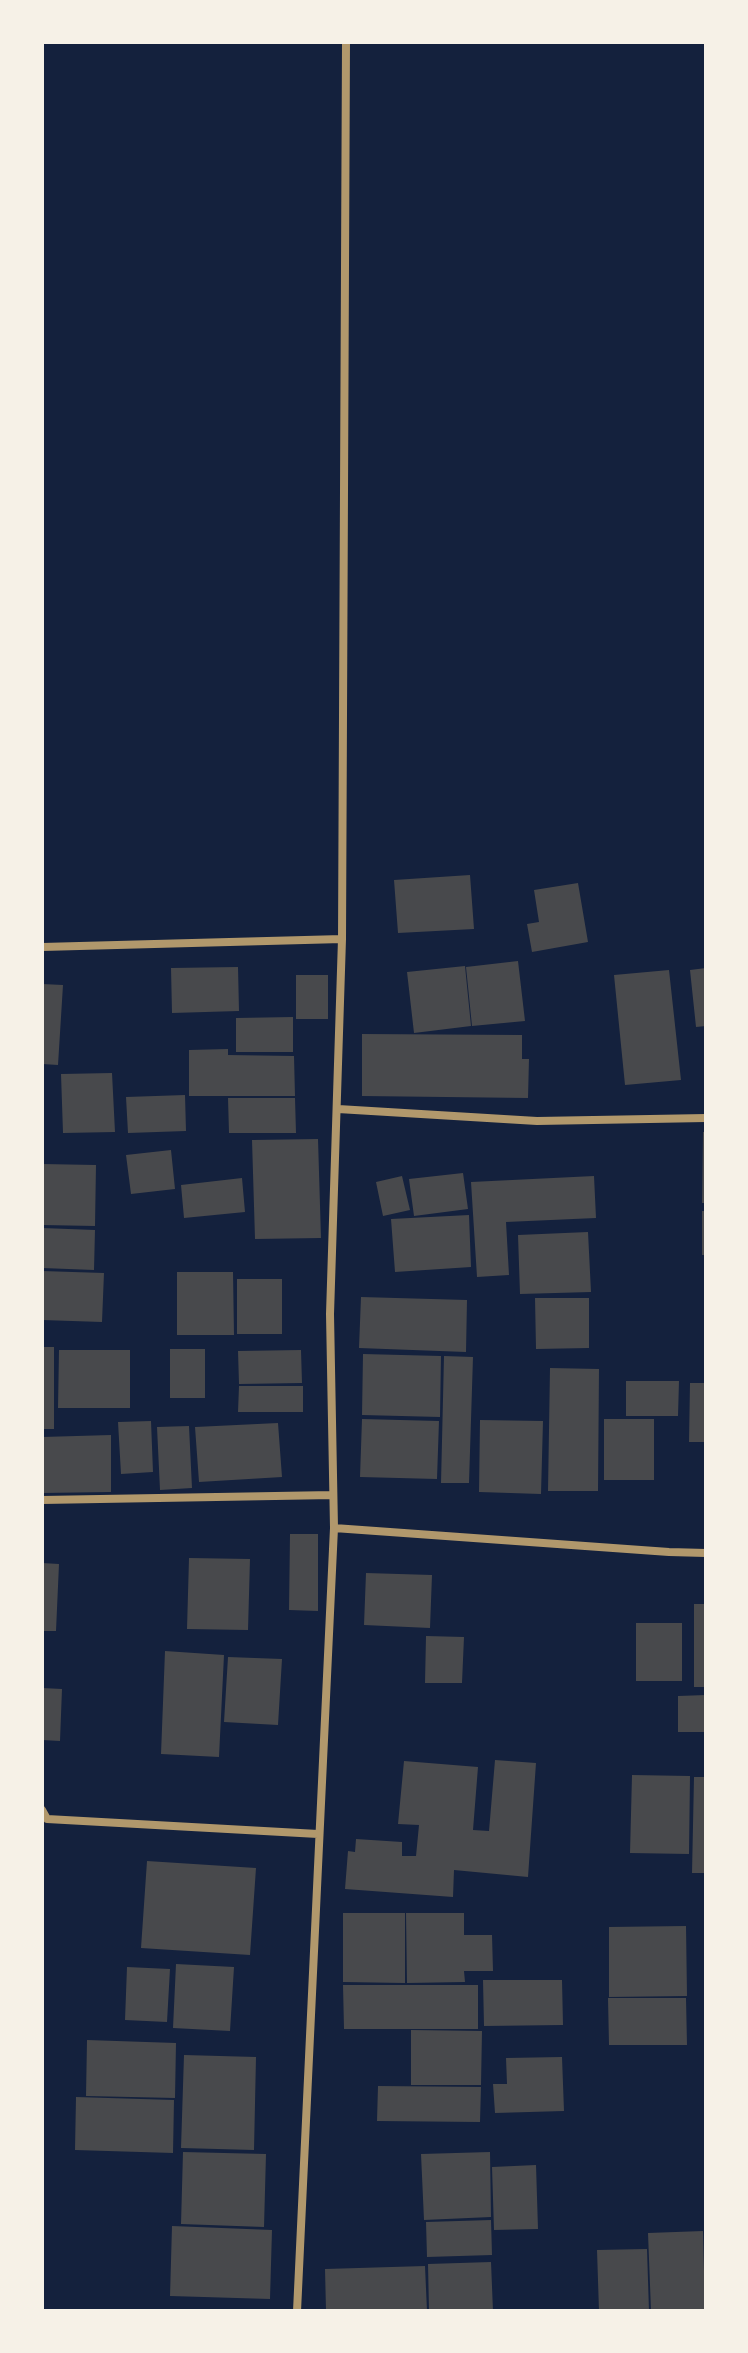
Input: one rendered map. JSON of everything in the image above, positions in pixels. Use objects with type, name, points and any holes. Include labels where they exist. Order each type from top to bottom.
[{"type":"street","points":[[297,2311],[334,1528],[330,1314],[342,939],[346,42]]},
{"type":"street","points":[[42,947],[342,939]]},
{"type":"street","points":[[338,1109],[537,1121],[706,1118]]},
{"type":"street","points":[[42,1500],[333,1495]]},
{"type":"street","points":[[334,1528],[706,1553]]},
{"type":"street","points":[[42,1810],[47,1819],[318,1834]]},
{"type":"building","points":[[470,875],[474,929],[398,933],[394,880]]},
{"type":"building","points":[[578,883],[588,942],[532,952],[527,924],[539,922],[534,890]]},
{"type":"building","points":[[518,961],[525,1021],[472,1026],[466,967]]},
{"type":"building","points":[[465,966],[471,1026],[414,1033],[407,972]]},
{"type":"building","points":[[238,967],[239,1011],[172,1013],[171,968]]},
{"type":"building","points":[[706,968],[706,1026],[696,1027],[690,970]]},
{"type":"building","points":[[669,970],[681,1080],[625,1085],[614,975]]},
{"type":"building","points":[[296,975],[328,975],[328,1019],[296,1019]]},
{"type":"building","points":[[42,984],[63,985],[58,1065],[42,1064]]},
{"type":"building","points":[[293,1017],[293,1052],[236,1052],[236,1018]]},
{"type":"building","points":[[362,1034],[522,1035],[522,1059],[529,1059],[528,1098],[362,1096]]},
{"type":"building","points":[[228,1049],[228,1055],[294,1056],[295,1096],[189,1096],[189,1050]]},
{"type":"building","points":[[112,1073],[115,1132],[63,1133],[61,1074]]},
{"type":"building","points":[[185,1095],[186,1131],[128,1133],[126,1097]]},
{"type":"building","points":[[228,1098],[295,1098],[296,1133],[229,1133]]},
{"type":"building","points":[[703,1132],[706,1132],[706,1203],[702,1203]]},
{"type":"building","points":[[318,1139],[321,1238],[255,1239],[252,1140]]},
{"type":"building","points":[[171,1150],[175,1189],[131,1194],[126,1155]]},
{"type":"building","points":[[42,1164],[96,1165],[95,1226],[42,1225]]},
{"type":"building","points":[[463,1173],[468,1209],[414,1216],[409,1179]]},
{"type":"building","points":[[402,1176],[410,1210],[383,1216],[376,1182]]},
{"type":"building","points":[[594,1176],[596,1218],[506,1222],[509,1275],[477,1277],[471,1182]]},
{"type":"building","points":[[242,1178],[245,1212],[184,1218],[181,1185]]},
{"type":"building","points":[[702,1211],[706,1211],[706,1255],[702,1255]]},
{"type":"building","points":[[469,1215],[471,1267],[395,1272],[391,1219]]},
{"type":"building","points":[[42,1228],[95,1230],[94,1270],[42,1268]]},
{"type":"building","points":[[588,1232],[591,1292],[520,1294],[518,1235]]},
{"type":"building","points":[[42,1271],[104,1273],[102,1322],[42,1320]]},
{"type":"building","points":[[177,1272],[233,1272],[234,1335],[177,1335]]},
{"type":"building","points":[[237,1279],[282,1279],[282,1334],[237,1334]]},
{"type":"building","points":[[361,1297],[467,1300],[466,1352],[359,1348]]},
{"type":"building","points":[[535,1298],[589,1298],[589,1348],[536,1349]]},
{"type":"building","points":[[42,1347],[54,1347],[54,1429],[42,1429]]},
{"type":"building","points":[[170,1349],[205,1349],[205,1398],[170,1398]]},
{"type":"building","points":[[59,1350],[130,1350],[130,1408],[58,1408]]},
{"type":"building","points":[[301,1350],[302,1383],[239,1384],[238,1351]]},
{"type":"building","points":[[363,1354],[441,1356],[440,1417],[362,1415]]},
{"type":"building","points":[[444,1356],[473,1357],[469,1483],[441,1483]]},
{"type":"building","points":[[550,1368],[599,1369],[598,1491],[548,1491]]},
{"type":"building","points":[[626,1381],[679,1381],[678,1416],[626,1416]]},
{"type":"building","points":[[690,1383],[706,1383],[706,1442],[689,1442]]},
{"type":"building","points":[[239,1386],[303,1386],[303,1412],[238,1412]]},
{"type":"building","points":[[362,1419],[439,1421],[437,1479],[360,1477]]},
{"type":"building","points":[[604,1419],[654,1419],[654,1480],[604,1480]]},
{"type":"building","points":[[480,1420],[543,1421],[541,1494],[479,1492]]},
{"type":"building","points":[[151,1421],[153,1472],[121,1474],[118,1422]]},
{"type":"building","points":[[278,1423],[282,1477],[199,1482],[195,1427]]},
{"type":"building","points":[[189,1426],[192,1488],[160,1490],[157,1427]]},
{"type":"building","points":[[111,1435],[111,1492],[42,1493],[42,1437]]},
{"type":"building","points":[[290,1534],[318,1534],[318,1611],[289,1610]]},
{"type":"building","points":[[189,1558],[250,1559],[248,1630],[187,1629]]},
{"type":"building","points":[[42,1563],[59,1564],[56,1631],[42,1631]]},
{"type":"building","points":[[366,1573],[432,1575],[430,1628],[364,1625]]},
{"type":"building","points":[[694,1604],[706,1604],[706,1687],[694,1687]]},
{"type":"building","points":[[636,1623],[682,1623],[682,1681],[636,1681]]},
{"type":"building","points":[[426,1636],[464,1637],[462,1683],[425,1683]]},
{"type":"building","points":[[165,1651],[224,1655],[219,1757],[161,1754]]},
{"type":"building","points":[[228,1657],[282,1659],[278,1725],[224,1722]]},
{"type":"building","points":[[42,1688],[62,1689],[60,1741],[42,1740]]},
{"type":"building","points":[[706,1695],[706,1732],[678,1732],[678,1696]]},
{"type":"building","points":[[495,1760],[536,1763],[528,1877],[454,1870],[453,1897],[345,1889],[348,1851],[355,1852],[356,1839],[402,1842],[402,1856],[416,1856],[419,1825],[398,1824],[404,1761],[478,1767],[473,1830],[489,1831]]},
{"type":"building","points":[[632,1775],[690,1776],[689,1854],[630,1853]]},
{"type":"building","points":[[694,1777],[706,1777],[706,1873],[692,1873]]},
{"type":"building","points":[[147,1861],[256,1868],[250,1955],[141,1948]]},
{"type":"building","points":[[343,1913],[405,1913],[405,1983],[343,1982]]},
{"type":"building","points":[[406,1913],[464,1913],[464,1935],[492,1935],[493,1971],[464,1971],[465,1982],[407,1983]]},
{"type":"building","points":[[686,1926],[687,1996],[609,1997],[609,1927]]},
{"type":"building","points":[[176,1964],[234,1967],[230,2031],[173,2028]]},
{"type":"building","points":[[127,1967],[170,1969],[167,2022],[125,2020]]},
{"type":"building","points":[[483,1980],[562,1980],[563,2025],[484,2026]]},
{"type":"building","points":[[343,1985],[478,1985],[478,2029],[344,2029]]},
{"type":"building","points":[[608,1998],[686,1998],[687,2045],[609,2045]]},
{"type":"building","points":[[411,2030],[482,2031],[481,2085],[411,2085]]},
{"type":"building","points":[[87,2040],[176,2043],[175,2098],[86,2096]]},
{"type":"building","points":[[184,2055],[256,2057],[254,2150],[181,2148]]},
{"type":"building","points":[[562,2057],[564,2111],[495,2113],[493,2084],[507,2084],[506,2058]]},
{"type":"building","points":[[378,2086],[481,2087],[480,2122],[377,2121]]},
{"type":"building","points":[[76,2097],[174,2100],[173,2153],[75,2150]]},
{"type":"building","points":[[183,2152],[266,2154],[264,2227],[181,2224]]},
{"type":"building","points":[[490,2152],[491,2217],[424,2220],[421,2154]]},
{"type":"building","points":[[536,2165],[538,2229],[494,2230],[492,2167]]},
{"type":"building","points":[[491,2220],[492,2255],[427,2257],[426,2222]]},
{"type":"building","points":[[172,2226],[272,2230],[270,2299],[170,2296]]},
{"type":"building","points":[[703,2231],[705,2311],[651,2311],[648,2233]]},
{"type":"building","points":[[647,2249],[649,2311],[599,2311],[597,2250]]},
{"type":"building","points":[[491,2262],[493,2311],[429,2311],[428,2264]]},
{"type":"building","points":[[425,2266],[427,2311],[326,2311],[325,2269]]}]
